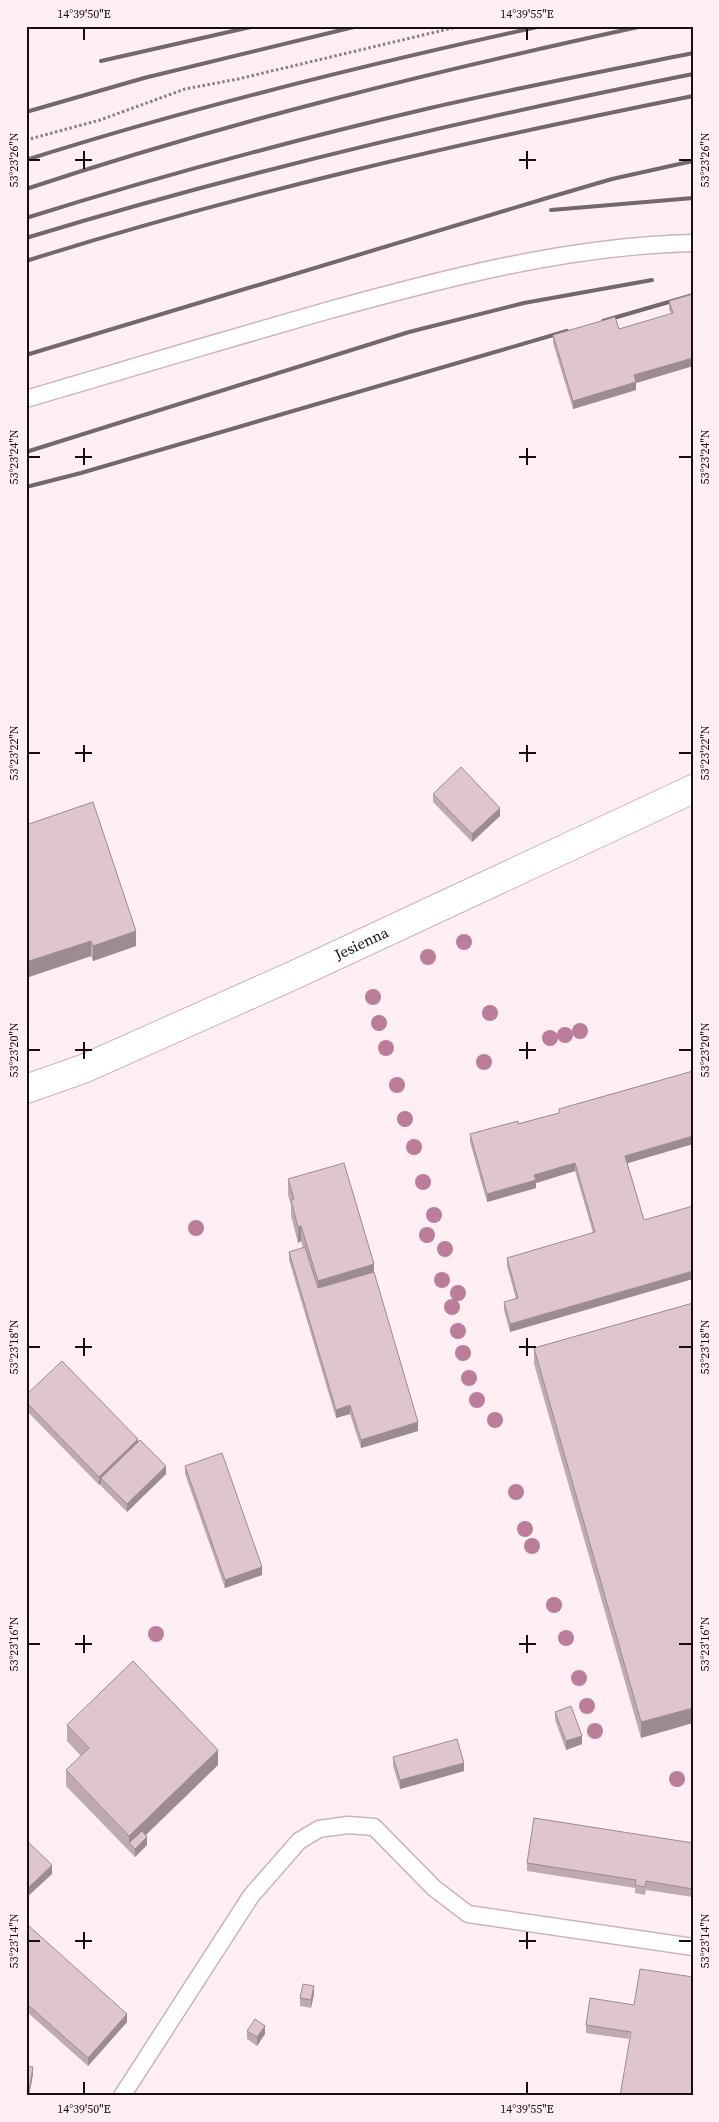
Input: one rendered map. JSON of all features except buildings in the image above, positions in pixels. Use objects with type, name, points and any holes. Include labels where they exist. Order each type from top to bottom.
[{"type":"street","name":"Jesienna","points":[[26,1089],[83,1069],[292,976],[693,790]]},
{"type":"lane","points":[[26,399],[413,288],[529,261],[598,250],[693,243]]},
{"type":"lane","points":[[122,2096],[251,1896],[299,1841],[319,1829],[348,1825],[374,1827],[434,1888],[468,1914],[693,1947]]},
{"type":"path","points":[[26,140],[100,120],[185,88],[238,80],[461,26]]},
{"type":"railway","points":[[101,61],[255,26]]},
{"type":"railway","points":[[26,112],[144,78],[358,26]]},
{"type":"railway","points":[[26,160],[90,140],[282,87],[542,26]]},
{"type":"railway","points":[[26,189],[178,142],[332,99],[487,61],[643,26]]},
{"type":"railway","points":[[26,218],[177,173],[379,120],[693,53]]},
{"type":"railway","points":[[26,238],[191,190],[358,148],[525,109],[693,74]]},
{"type":"railway","points":[[26,261],[191,212],[274,190],[525,131],[693,96]]},
{"type":"railway","points":[[26,355],[612,179],[693,161]]},
{"type":"railway","points":[[551,210],[693,198]]},
{"type":"railway","points":[[26,452],[409,332],[524,303],[652,280]]},
{"type":"railway","points":[[603,321],[693,295]]},
{"type":"railway","points":[[26,487],[81,473],[567,331]]}]
